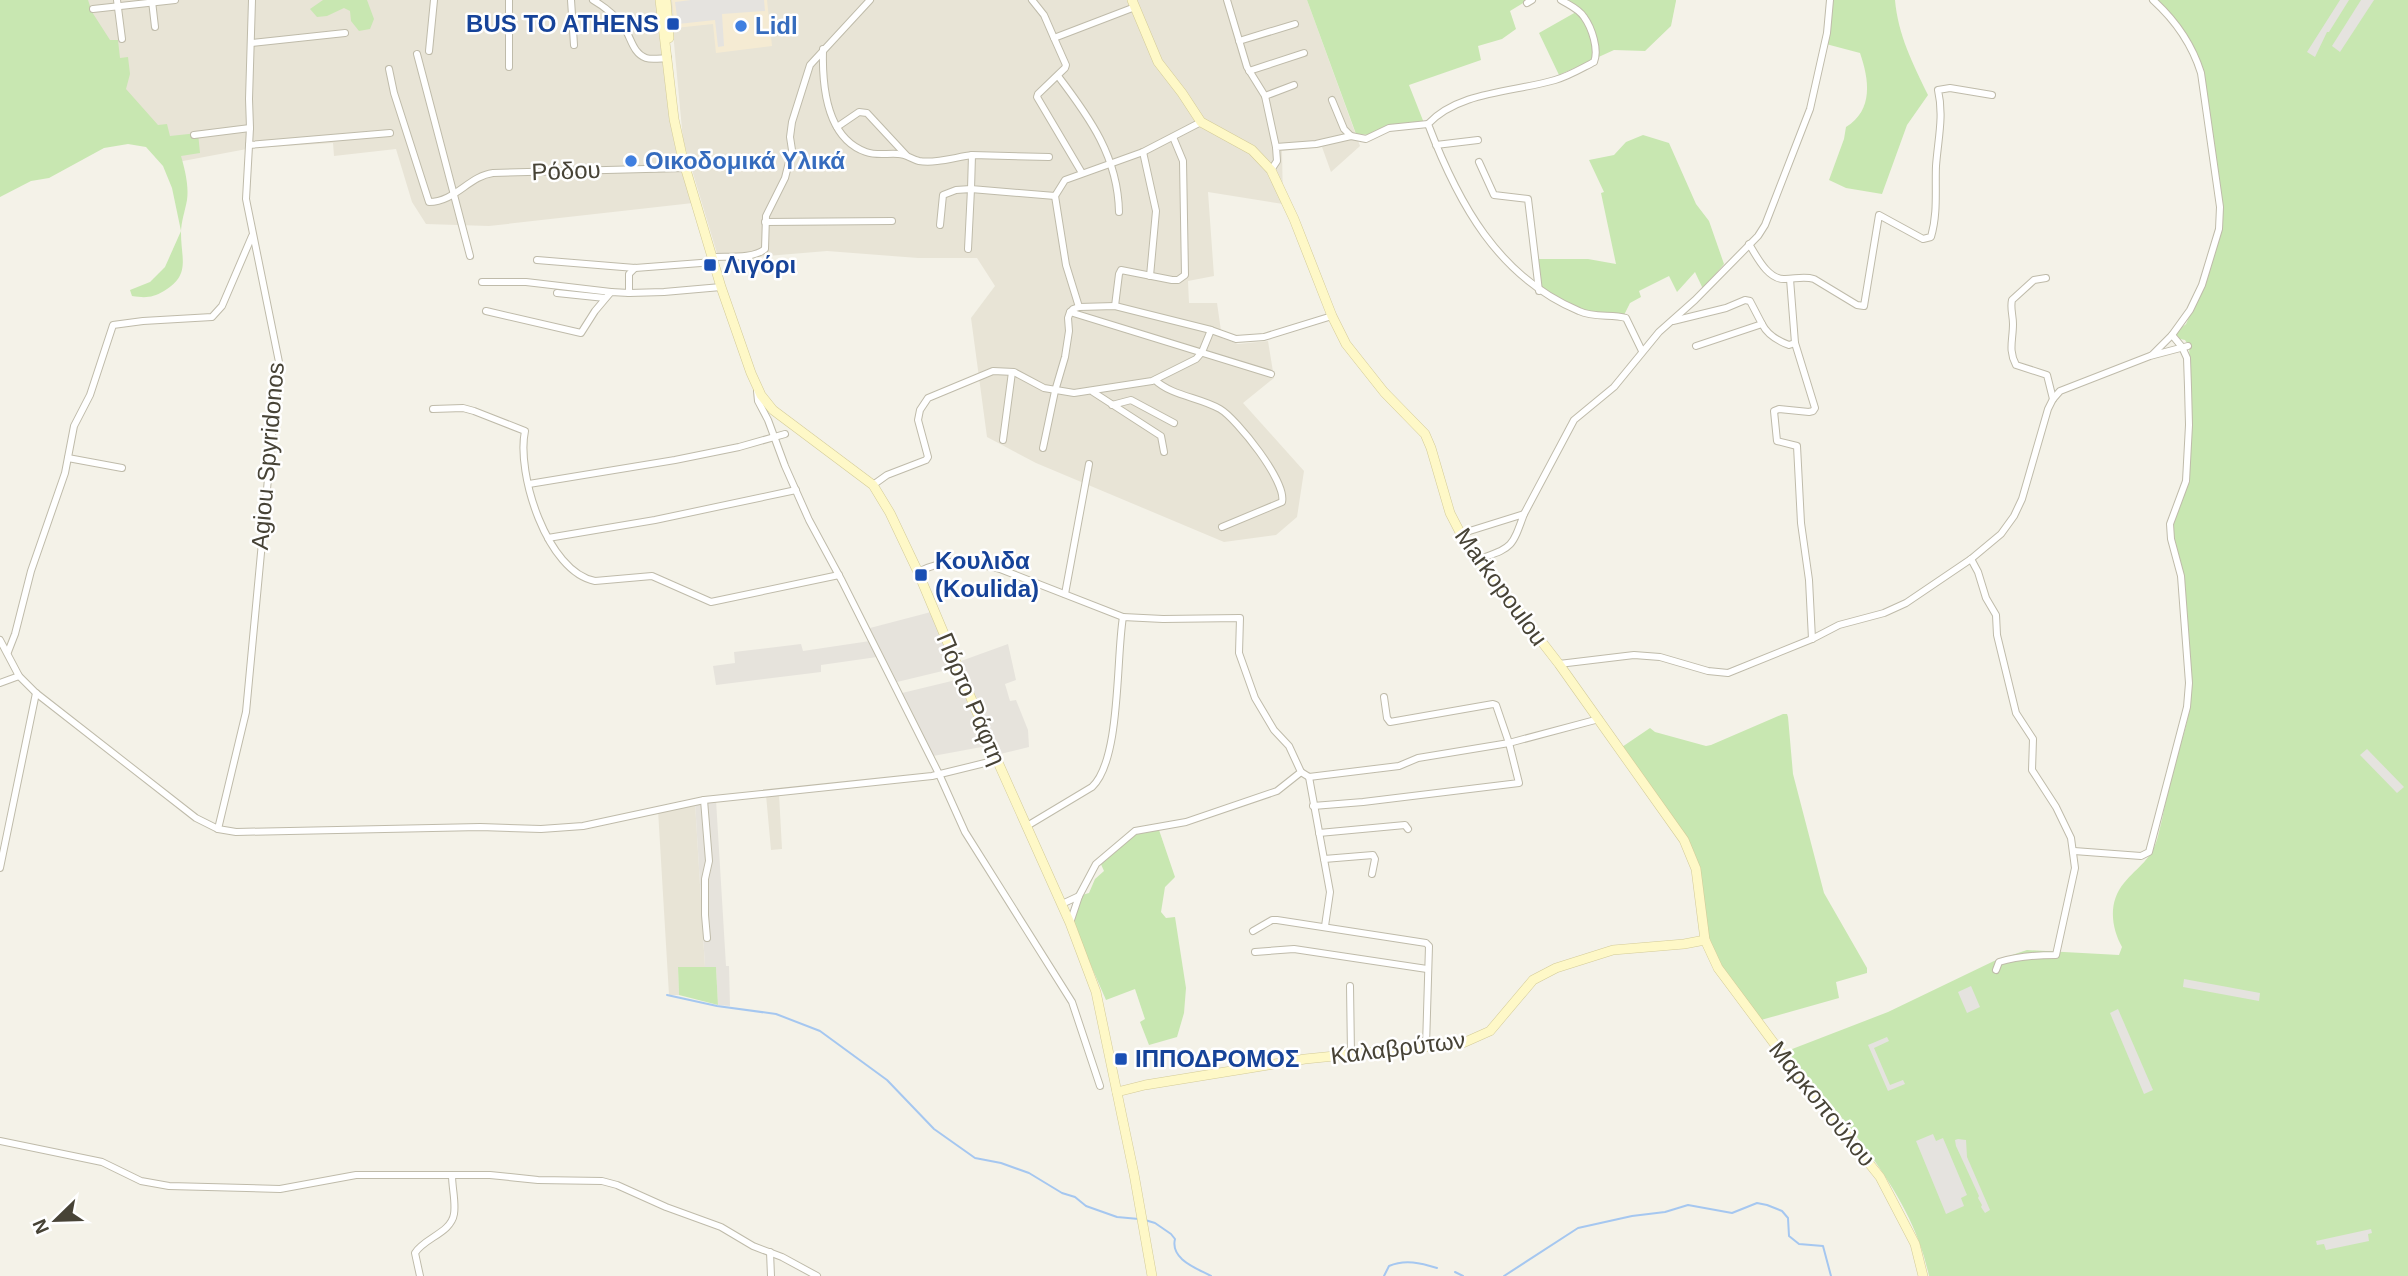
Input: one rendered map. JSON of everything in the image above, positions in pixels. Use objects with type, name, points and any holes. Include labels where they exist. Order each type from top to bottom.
[{"type":"main road","name":"Πόρτο Ράφτη","points":[[660,0],[674,119],[685,168],[721,287],[758,389],[775,412],[873,485],[890,513],[1104,1001],[1132,1149],[1152,1276]]},
{"type":"main road","name":"Πόρτο Ράφτη","points":[[666,0],[668,58]]},
{"type":"main road","name":"Markopoulou","points":[[1134,4],[1158,62],[1201,122],[1252,150],[1271,170],[1346,344],[1364,370],[1425,434],[1450,513],[1460,534],[1477,560],[1559,664],[1684,840],[1696,869],[1705,940]]},
{"type":"main road","name":"Καλαβρύτων","points":[[1119,1089],[1305,1059],[1463,1043],[1490,1031],[1533,980],[1556,968],[1613,950],[1705,940]]},
{"type":"main road","name":"Μαρκοπούλου","points":[[1705,940],[1729,985],[1880,1177],[1911,1235],[1923,1276]]},
{"type":"main road","name":"Πόρτο Ράφτη","points":[[1080,946],[1099,1001],[1113,1073],[1119,1089]]},
{"type":"street","points":[[93,9],[117,3],[175,0]]},
{"type":"street","name":"Agiou Spyridonos","points":[[218,829],[246,712],[279,362],[246,200],[250,128],[251,0]]},
{"type":"street","points":[[429,51],[434,0]]},
{"type":"street","points":[[509,0],[509,67]]},
{"type":"street","points":[[571,0],[574,46]]},
{"type":"street","points":[[593,0],[606,8],[625,28],[634,47],[641,54],[650,58],[668,58]]},
{"type":"street","points":[[537,260],[635,268],[761,253],[765,248],[765,222],[792,150],[792,122],[810,65],[870,0]]},
{"type":"street","points":[[1031,0],[1044,15],[1066,65],[1037,97],[1082,173]]},
{"type":"street","points":[[1227,0],[1249,71],[1265,96],[1276,147],[1277,161],[1271,170]]},
{"type":"street","points":[[1276,147],[1316,144],[1351,136],[1366,139],[1390,128],[1429,124],[1452,108],[1492,92],[1557,79],[1594,62],[1597,57],[1596,47],[1586,19],[1578,10],[1561,0]]},
{"type":"street","points":[[1477,560],[1504,550],[1512,543],[1524,514],[1574,420],[1614,387],[1642,351],[1695,300],[1765,225],[1772,201],[1789,169],[1810,109],[1827,33],[1830,0]]},
{"type":"street","points":[[2150,356],[2172,335],[2190,310],[2202,285],[2219,229],[2220,207],[2198,64],[2177,25],[2153,0]]},
{"type":"street","points":[[152,1],[155,27]]},
{"type":"street","points":[[117,3],[122,39]]},
{"type":"street","points":[[1054,38],[1134,4]]},
{"type":"street","points":[[1239,41],[1295,24]]},
{"type":"street","points":[[252,43],[345,33]]},
{"type":"street","points":[[823,49],[822,75],[827,101],[837,127],[847,141],[867,153],[900,154],[919,161],[972,155],[1049,157]]},
{"type":"street","points":[[1249,71],[1304,53]]},
{"type":"street","points":[[417,54],[470,257]]},
{"type":"street","points":[[389,69],[394,93],[429,202],[452,195]]},
{"type":"street","points":[[1058,76],[1097,131],[1116,178],[1119,212]]},
{"type":"street","points":[[1265,96],[1294,85]]},
{"type":"street","points":[[1749,244],[1773,277],[1780,280],[1807,277],[1814,279],[1857,305],[1864,306],[1879,215],[1923,239],[1931,237],[1936,211],[1936,171],[1942,115],[1938,90],[1950,88],[1992,95]]},
{"type":"street","points":[[1332,100],[1344,129],[1351,136]]},
{"type":"street","points":[[837,127],[859,112],[867,113],[908,156]]},
{"type":"street","points":[[1079,307],[1066,265],[1055,196],[1065,180],[1143,152],[1201,122]]},
{"type":"street","points":[[1429,124],[1449,178],[1502,259],[1539,290],[1578,311],[1591,316],[1626,318],[1642,351]]},
{"type":"street","points":[[194,135],[250,128]]},
{"type":"street","points":[[249,145],[390,133]]},
{"type":"street","points":[[1115,306],[1121,270],[1178,280],[1185,275],[1183,161],[1173,137]]},
{"type":"street","points":[[1436,145],[1478,140]]},
{"type":"street","points":[[1143,152],[1156,211],[1150,276]]},
{"type":"street","points":[[968,249],[972,155]]},
{"type":"street","points":[[1479,162],[1494,195],[1528,199],[1539,290]]},
{"type":"street","name":"Ρόδου","points":[[452,195],[483,174],[685,168]]},
{"type":"street","points":[[940,225],[943,195],[956,190],[1055,196]]},
{"type":"street","points":[[765,222],[892,221]]},
{"type":"street","points":[[8,652],[31,570],[60,490],[74,426],[92,388],[113,326],[143,321],[212,317],[217,314],[252,236]]},
{"type":"street","points":[[629,293],[629,274],[635,268]]},
{"type":"street","points":[[2046,278],[2034,280],[2012,300],[2013,324],[2010,342],[2011,355],[2016,365],[2048,375],[2053,399]]},
{"type":"street","points":[[1790,279],[1795,343],[1815,408],[1809,412],[1779,409],[1774,411],[1773,415],[1777,441],[1797,446],[1812,639]]},
{"type":"street","points":[[482,282],[526,282],[629,293],[721,287]]},
{"type":"street","points":[[486,311],[581,333],[611,292]]},
{"type":"street","points":[[557,293],[605,298]]},
{"type":"street","points":[[1671,321],[1726,308],[1748,299],[1771,335],[1784,344],[1795,343]]},
{"type":"street","points":[[1070,312],[1079,307],[1115,306],[1211,330],[1236,339],[1264,337],[1332,316]]},
{"type":"street","points":[[1070,312],[1271,374]]},
{"type":"street","points":[[1044,448],[1065,357],[1070,312]]},
{"type":"street","points":[[1696,345],[1762,324]]},
{"type":"street","points":[[873,485],[887,475],[928,457],[918,421],[920,410],[928,398],[993,371],[1012,372],[1044,388],[1074,393],[1155,380],[1196,359],[1202,352],[1211,330]]},
{"type":"street","points":[[2074,851],[2141,856],[2149,852],[2187,707],[2189,683],[2181,576],[2170,524],[2186,481],[2188,387],[2185,347],[2172,335]]},
{"type":"street","points":[[1559,664],[1633,654],[1660,657],[1721,674],[1728,673],[1812,639],[1839,625],[1884,613],[1906,603],[1971,559],[2001,534],[2022,499],[2037,444],[2053,399],[2060,391],[2150,356],[2185,347]]},
{"type":"street","points":[[1003,440],[1012,372]]},
{"type":"street","points":[[1155,380],[1164,388],[1225,413],[1269,464],[1283,496],[1282,502],[1222,527]]},
{"type":"street","points":[[758,389],[758,401],[809,520],[939,774],[965,832],[1065,988],[1078,1018],[1098,1082],[1113,1073]]},
{"type":"street","points":[[1093,392],[1161,436],[1164,452]]},
{"type":"street","points":[[1112,405],[1131,400],[1174,423]]},
{"type":"street","points":[[433,409],[463,408],[525,431],[522,447],[536,514],[559,555],[587,579],[595,581],[652,576],[676,584],[711,602],[839,575]]},
{"type":"street","points":[[768,420],[775,412]]},
{"type":"street","points":[[529,484],[663,462],[785,435]]},
{"type":"street","points":[[68,458],[122,468]]},
{"type":"street","points":[[1065,594],[1089,464]]},
{"type":"street","points":[[548,538],[655,520],[796,489]]},
{"type":"street","points":[[1460,534],[1524,514]]},
{"type":"street","points":[[918,572],[958,559],[1000,569],[1123,617],[1240,618],[1239,653],[1255,698],[1274,730],[1289,746],[1301,772],[1309,777],[1399,766],[1418,758],[1509,743],[1598,719]]},
{"type":"street","points":[[1971,559],[1976,565],[1986,598],[1996,615],[1997,635],[2016,713],[2033,739],[2032,771],[2067,827],[2074,851],[2073,881],[2056,955],[2030,955],[2008,959],[1999,962],[1996,970]]},
{"type":"street","points":[[1027,826],[1093,787],[1100,780],[1105,769],[1114,723],[1123,617]]},
{"type":"street","points":[[0,639],[19,676],[36,693],[196,818],[218,829],[236,832],[480,827],[541,829],[583,826],[704,800],[932,776],[997,760]]},
{"type":"street","points":[[0,683],[19,676]]},
{"type":"street","points":[[0,868],[36,693]]},
{"type":"street","points":[[1313,806],[1519,783],[1496,705],[1390,722],[1387,720],[1384,697]]},
{"type":"street","points":[[1070,923],[1079,896],[1096,864],[1135,831],[1186,822],[1277,791],[1301,772]]},
{"type":"street","points":[[1309,777],[1330,892],[1325,926]]},
{"type":"street","points":[[704,800],[709,860],[705,880],[707,938]]},
{"type":"street","points":[[1319,833],[1395,825]]},
{"type":"street","points":[[1321,844],[1329,833]]},
{"type":"street","points":[[1324,859],[1373,855],[1375,859],[1372,874]]},
{"type":"street","points":[[1062,904],[1079,896]]},
{"type":"street","points":[[1253,931],[1277,920],[1426,943],[1429,946],[1426,1046]]},
{"type":"street","points":[[1255,952],[1294,950],[1427,969]]},
{"type":"street","points":[[1350,986],[1351,1054]]},
{"type":"street","points":[[0,1141],[102,1162],[141,1181],[169,1186],[280,1189],[356,1175],[490,1175],[610,1183],[721,1227],[753,1246],[817,1276]]},
{"type":"street","points":[[420,1276],[415,1252],[447,1226],[454,1214],[452,1175]]},
{"type":"street","points":[[770,1252],[771,1276]]},
{"type":"shaded area","points":[[74,0],[657,0],[693,203],[489,226],[426,224],[412,202],[396,149],[334,156],[333,143],[252,148],[167,164]]},
{"type":"shaded area","points":[[670,0],[1307,0],[1360,146],[1331,172],[1322,147],[1282,151],[1283,204],[1208,192],[1214,276],[1188,281],[1189,303],[1217,303],[1222,338],[1238,344],[1268,341],[1274,378],[1243,403],[1304,471],[1297,517],[1276,535],[1224,542],[1036,463],[987,437],[971,318],[995,286],[977,258],[918,258],[827,251],[719,260],[683,140]]},
{"type":"shaded area","name":"Lidl","points":[[672,0],[767,0],[772,46],[716,53],[713,24],[675,28]]},
{"type":"shaded area","points":[[764,0],[765,11],[722,14],[724,46],[718,47],[715,20],[678,24],[675,2]]},
{"type":"shaded area","points":[[2340,0],[2349,0],[2327,32],[2315,57],[2307,52]]},
{"type":"shaded area","points":[[2361,0],[2374,0],[2340,52],[2332,46]]},
{"type":"shaded area","points":[[931,612],[955,668],[897,682],[870,628]]},
{"type":"shaded area","points":[[870,641],[877,657],[821,665],[821,672],[716,685],[713,666],[735,663],[734,652],[801,644],[803,651]]},
{"type":"shaded area","points":[[1008,644],[1016,680],[1005,684],[1010,701],[1016,700],[1028,730],[1029,747],[1000,754],[961,661]]},
{"type":"shaded area","points":[[960,679],[987,746],[933,756],[902,693]]},
{"type":"shaded area","points":[[2367,749],[2404,787],[2397,793],[2360,755]]},
{"type":"shaded area","points":[[779,794],[782,849],[771,850],[766,795]]},
{"type":"shaded area","points":[[716,800],[730,1006],[718,1005],[716,967],[705,967],[695,802]]},
{"type":"shaded area","points":[[695,802],[705,967],[678,968],[679,995],[669,995],[658,810]]},
{"type":"shaded area","points":[[2184,979],[2260,993],[2259,1001],[2183,987]]},
{"type":"shaded area","points":[[1971,986],[1980,1007],[1967,1013],[1958,992]]},
{"type":"shaded area","points":[[2118,1009],[2153,1090],[2144,1094],[2110,1013]]},
{"type":"shaded area","points":[[1887,1037],[1889,1041],[1874,1048],[1890,1085],[1903,1080],[1905,1084],[1888,1091],[1868,1045]]},
{"type":"shaded area","points":[[1933,1134],[1936,1141],[1943,1138],[1967,1195],[1961,1198],[1964,1206],[1946,1214],[1916,1141]]},
{"type":"shaded area","points":[[1955,1140],[1966,1140],[1967,1157],[1990,1210],[1985,1213],[1956,1146]]},
{"type":"shaded area","points":[[2371,1229],[2372,1233],[2368,1234],[2369,1241],[2326,1250],[2324,1244],[2317,1245],[2316,1241]]},
{"type":"green space","points":[[0,0],[88,0],[92,12],[110,40],[118,40],[120,58],[128,57],[130,74],[126,89],[158,125],[167,124],[170,136],[198,133],[200,153],[181,156],[187,195],[181,229],[183,266],[178,279],[164,291],[141,297],[132,296],[130,290],[150,282],[165,267],[181,231],[172,188],[163,166],[146,147],[128,144],[104,148],[49,178],[31,181],[0,197]]},
{"type":"green space","points":[[323,0],[367,0],[374,19],[370,29],[359,31],[351,21],[350,11],[344,8],[327,16],[317,17],[310,9]]},
{"type":"green space","points":[[1307,0],[1528,0],[1510,11],[1516,29],[1502,39],[1478,46],[1481,60],[1409,85],[1424,123],[1372,135],[1356,134]]},
{"type":"green space","points":[[1569,0],[1676,1],[1671,26],[1645,51],[1614,50],[1559,75],[1539,33],[1576,12]]},
{"type":"green space","points":[[1832,0],[1895,0],[1903,37],[1928,95],[1907,125],[1882,194],[1846,188],[1829,180],[1846,127],[1861,112],[1867,93],[1866,73],[1860,53],[1826,44]]},
{"type":"green space","points":[[2155,0],[2408,0],[2408,1276],[1929,1276],[1920,1244],[1891,1185],[1851,1129],[1787,1051],[1888,1012],[1994,961],[2027,950],[2119,955],[2122,947],[2115,931],[2115,898],[2124,883],[2148,857],[2155,844],[2188,715],[2187,641],[2172,532],[2173,520],[2189,480],[2192,409],[2189,346],[2175,333],[2186,324],[2204,284],[2222,212],[2194,53]]},
{"type":"green space","points":[[1643,135],[1669,143],[1696,204],[1709,221],[1724,264],[1703,289],[1695,272],[1677,292],[1669,276],[1639,291],[1641,297],[1630,303],[1624,315],[1592,314],[1542,290],[1538,259],[1588,259],[1616,264],[1601,193],[1604,192],[1589,160],[1614,155],[1626,142]]},
{"type":"green space","points":[[1783,714],[1788,717],[1793,774],[1824,893],[1867,968],[1867,973],[1836,982],[1839,998],[1761,1020],[1726,974],[1710,943],[1694,852],[1622,747],[1650,728],[1655,732],[1706,746],[1711,745]]},
{"type":"green space","points":[[1159,830],[1175,877],[1165,887],[1161,912],[1166,918],[1175,917],[1186,988],[1184,1013],[1177,1037],[1149,1045],[1140,1022],[1145,1019],[1135,989],[1106,1000],[1072,922],[1082,895],[1089,893],[1095,879],[1104,871],[1100,862],[1136,833]]},
{"type":"green space","points":[[678,967],[716,967],[718,1005],[679,995]]},
{"type":"waterway","points":[[667,995],[717,1006],[776,1014],[820,1031],[887,1080],[934,1129],[975,1158],[1001,1163],[1029,1173],[1062,1193],[1075,1197],[1086,1206],[1117,1217],[1139,1219]]},
{"type":"waterway","points":[[1504,1276],[1578,1228],[1665,1212],[1688,1205],[1732,1213],[1757,1203],[1782,1211],[1788,1218],[1789,1236],[1799,1244],[1823,1246],[1831,1276]]},
{"type":"waterway","points":[[1145,1220],[1171,1234],[1180,1257],[1211,1276]]},
{"type":"waterway","points":[[1384,1276],[1389,1266],[1407,1262],[1437,1268]]},
{"type":"waterway","points":[[1455,1272],[1463,1276]]},
{"type":"place","name":"BUS TO ATHENS","points":[[673,24]]},
{"type":"place","name":"Lidl","points":[[741,26]]},
{"type":"place","name":"Οικοδομικά Υλικά","points":[[631,161]]},
{"type":"place","name":"Λιγόρι","points":[[710,265]]},
{"type":"place","name":"Κουλιδα (Koulida)","points":[[921,575]]},
{"type":"place","name":"ΙΠΠΟΔΡΟΜΟΣ","points":[[1121,1059]]}]
